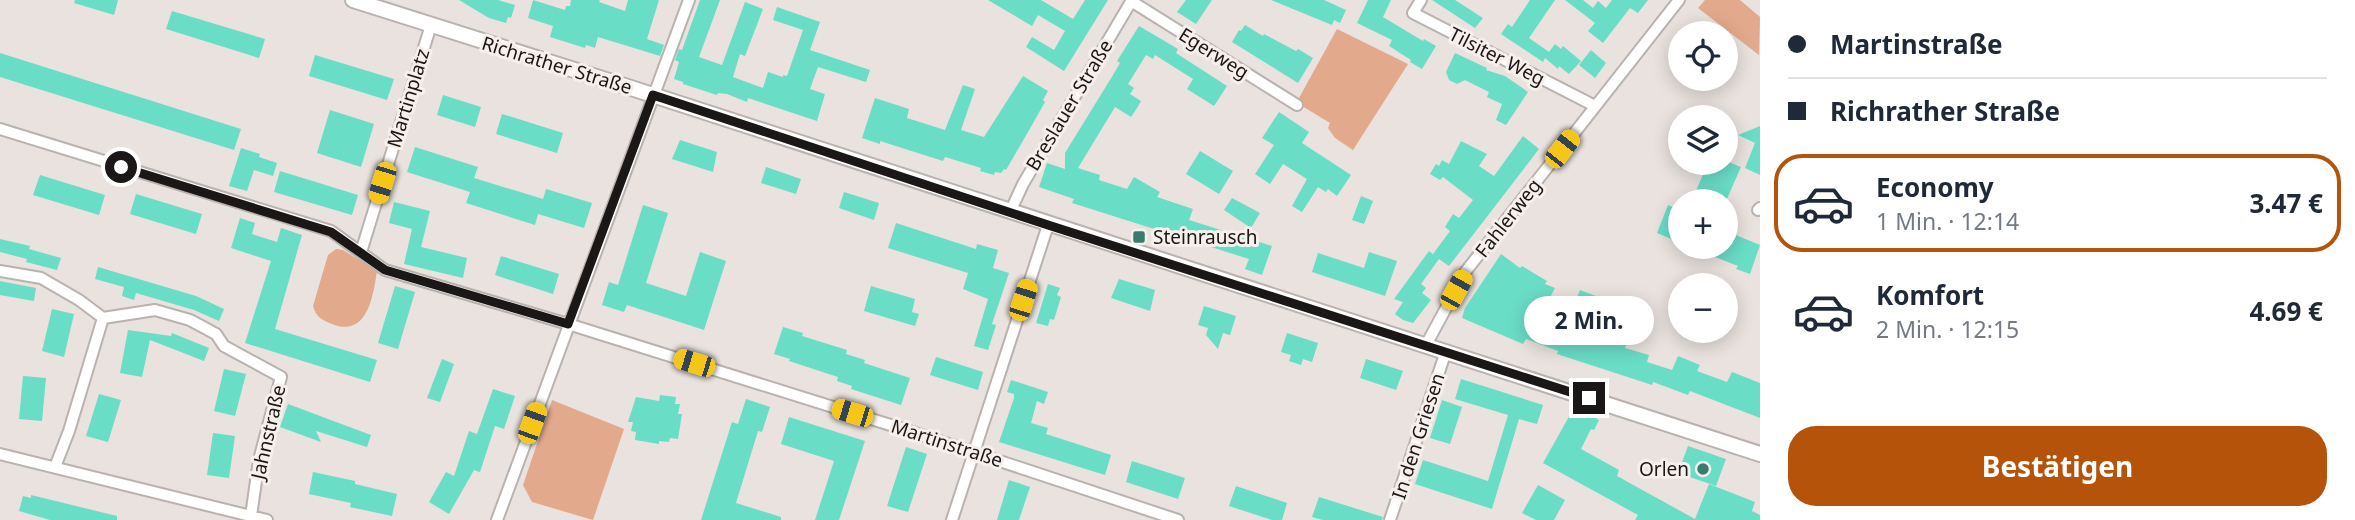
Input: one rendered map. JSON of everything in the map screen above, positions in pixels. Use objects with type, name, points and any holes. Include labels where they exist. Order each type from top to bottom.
[{"type":"street","name":"Richrather Straße","points":[[353,0],[1760,454]]},
{"type":"street","points":[[497,520],[689,0]]},
{"type":"street","name":"Tilsiter Weg","points":[[1421,0],[1413,13],[1595,106]]},
{"type":"street","name":"Fahlerweg","points":[[1426,345],[1466,271],[1679,0]]},
{"type":"street","name":"Egerweg","points":[[1131,1],[1297,105]]},
{"type":"street","name":"Breslauer Straße","points":[[1010,212],[1023,184],[1131,1]]},
{"type":"street","name":"Martinplatz","points":[[360,252],[431,25]]},
{"type":"street","name":"Martinstraße","points":[[0,130],[320,228],[331,232],[385,270],[568,324],[974,451],[1178,520]]},
{"type":"street","points":[[952,520],[1048,225]]},
{"type":"street","points":[[0,271],[41,278],[103,317],[69,431],[55,467]]},
{"type":"street","name":"Jahnstraße","points":[[103,317],[155,310],[190,320],[216,334],[224,346],[281,377],[259,460],[251,516]]},
{"type":"street","name":"In den Griesen","points":[[1390,520],[1446,351]]},
{"type":"street","points":[[0,454],[267,520]]},
{"type":"shaded area","points":[[1705,0],[1740,0],[1760,17],[1759,55],[1738,39],[1738,21],[1715,21],[1698,8]]},
{"type":"shaded area","points":[[1337,29],[1408,64],[1353,150],[1335,138],[1328,128],[1330,123],[1302,106],[1299,98]]},
{"type":"shaded area","points":[[336,249],[343,250],[377,271],[366,312],[361,320],[344,327],[325,321],[313,306],[328,255]]},
{"type":"shaded area","points":[[552,400],[624,429],[593,520],[532,502],[523,485]]},
{"type":"building","points":[[75,0],[118,0],[114,15],[74,3]]},
{"type":"building","points":[[459,0],[498,0],[515,5],[511,18],[508,17],[506,23],[489,18]]},
{"type":"building","points":[[533,0],[565,10],[566,6],[570,6],[571,0],[600,0],[599,2],[625,11],[628,0],[659,0],[647,39],[664,45],[660,56],[598,37],[595,48],[586,45],[585,48],[550,37],[553,26],[528,18]]},
{"type":"building","points":[[700,0],[720,0],[699,57],[722,65],[745,2],[763,9],[745,56],[740,54],[733,77],[763,88],[768,72],[787,76],[803,30],[773,20],[777,7],[820,22],[810,50],[870,70],[866,82],[818,67],[810,89],[825,94],[817,121],[748,98],[747,102],[727,94],[717,95],[683,84],[674,79],[679,62],[675,60],[679,49],[682,50]]},
{"type":"building","points":[[988,0],[1041,0],[1073,19],[1085,0],[1108,0],[1064,71],[1026,47],[1032,37],[1054,50],[1065,31],[1038,15],[1032,26]]},
{"type":"building","points":[[1186,0],[1212,0],[1196,24],[1177,12]]},
{"type":"building","points":[[1271,0],[1324,0],[1346,10],[1340,23],[1334,20],[1332,25]]},
{"type":"building","points":[[1368,0],[1391,0],[1383,17],[1436,46],[1422,69],[1389,46],[1392,40],[1357,23]]},
{"type":"building","points":[[1432,0],[1455,0],[1483,18],[1475,28]]},
{"type":"building","points":[[1530,0],[1555,0],[1529,38],[1549,52],[1555,44],[1561,49],[1563,46],[1581,61],[1569,74],[1545,58],[1543,62],[1501,34],[1508,24],[1512,27]]},
{"type":"building","points":[[1565,0],[1583,0],[1593,8],[1598,1],[1606,8],[1612,0],[1648,0],[1638,13],[1630,8],[1603,43],[1588,31],[1595,23]]},
{"type":"building","points":[[172,11],[265,39],[259,58],[166,29]]},
{"type":"building","points":[[1245,25],[1313,58],[1298,83],[1232,42]]},
{"type":"building","points":[[1139,26],[1178,49],[1176,53],[1227,86],[1214,106],[1187,89],[1193,79],[1155,55],[1153,59],[1146,55],[1128,84],[1134,88],[1130,94],[1141,101],[1137,108],[1131,117],[1115,107],[1078,168],[1100,175],[1099,180],[1127,189],[1134,177],[1160,192],[1157,197],[1193,209],[1189,220],[1272,246],[1262,275],[1245,269],[1249,259],[1072,203],[1074,199],[1039,187],[1047,163],[1065,169],[1065,153],[1120,63],[1117,61]]},
{"type":"building","points":[[1591,50],[1606,63],[1595,78],[1579,65]]},
{"type":"building","points":[[0,53],[241,129],[234,150],[0,77]]},
{"type":"building","points":[[1455,53],[1487,68],[1486,70],[1505,76],[1528,92],[1506,125],[1496,120],[1502,104],[1487,97],[1489,92],[1465,80],[1457,84],[1449,80],[1446,72]]},
{"type":"building","points":[[315,55],[394,79],[387,100],[309,76]]},
{"type":"building","points":[[1023,76],[1048,91],[1043,100],[1045,102],[1028,132],[1006,170],[1001,173],[995,172],[994,175],[945,157],[943,161],[862,138],[875,98],[909,109],[907,118],[945,130],[963,85],[975,89],[961,130],[984,137]]},
{"type":"building","points":[[443,95],[481,107],[475,127],[437,115]]},
{"type":"building","points":[[330,110],[374,124],[361,167],[317,153]]},
{"type":"building","points":[[1279,112],[1309,132],[1302,143],[1351,175],[1337,196],[1328,189],[1326,192],[1318,187],[1302,212],[1292,206],[1307,179],[1283,164],[1270,184],[1255,174],[1274,145],[1262,138]]},
{"type":"building","points":[[502,114],[563,133],[557,153],[496,134]]},
{"type":"building","points":[[1760,126],[1760,175],[1745,168],[1755,143],[1738,135]]},
{"type":"building","points":[[1523,136],[1539,149],[1449,266],[1439,259],[1421,284],[1426,288],[1422,293],[1431,300],[1413,323],[1403,320],[1395,314],[1403,302],[1394,299],[1429,251],[1438,258],[1433,254],[1450,231],[1445,227],[1453,214],[1459,218],[1473,200],[1443,177],[1440,180],[1430,174],[1436,164],[1439,166],[1442,160],[1449,164],[1461,141],[1487,154],[1479,166],[1494,176]]},
{"type":"building","points":[[680,140],[717,152],[713,172],[672,159]]},
{"type":"building","points":[[415,147],[478,167],[474,178],[543,199],[546,189],[592,203],[584,228],[538,214],[535,225],[466,203],[470,192],[407,172]]},
{"type":"building","points":[[241,148],[277,163],[273,176],[254,170],[247,191],[229,186]]},
{"type":"building","points":[[1200,151],[1233,171],[1219,194],[1186,174]]},
{"type":"building","points":[[766,167],[801,179],[796,194],[761,183]]},
{"type":"building","points":[[280,171],[358,195],[352,215],[274,192]]},
{"type":"building","points":[[40,175],[105,195],[99,215],[33,195]]},
{"type":"building","points":[[1703,175],[1737,175],[1731,189],[1697,189]]},
{"type":"building","points":[[844,192],[879,203],[874,220],[839,208]]},
{"type":"building","points":[[136,194],[202,214],[196,234],[130,214]]},
{"type":"building","points":[[1361,196],[1373,201],[1364,224],[1352,220]]},
{"type":"building","points":[[1232,198],[1260,213],[1251,228],[1224,210]]},
{"type":"building","points":[[394,202],[430,211],[421,247],[467,258],[463,278],[404,264],[412,229],[389,223]]},
{"type":"building","points":[[643,205],[668,213],[646,283],[686,296],[700,252],[726,261],[704,330],[627,305],[624,312],[602,305],[609,282],[618,285]]},
{"type":"building","points":[[1668,205],[1668,238],[1657,233]]},
{"type":"building","points":[[240,218],[255,223],[252,234],[277,242],[281,228],[302,235],[275,329],[377,360],[370,382],[245,343],[271,261],[231,248]]},
{"type":"building","points":[[896,223],[976,249],[977,244],[998,250],[993,268],[1009,273],[992,324],[996,325],[988,350],[974,346],[988,299],[963,289],[968,273],[888,248]]},
{"type":"building","points":[[1738,236],[1760,245],[1750,274],[1736,269],[1738,266],[1720,259],[1738,259]]},
{"type":"building","points":[[0,239],[30,246],[29,249],[61,258],[57,270],[0,252]]},
{"type":"building","points":[[1369,252],[1397,261],[1385,296],[1312,272],[1318,253],[1364,268]]},
{"type":"building","points":[[1501,254],[1555,288],[1547,303],[1571,312],[1580,290],[1606,300],[1593,329],[1628,340],[1625,348],[1649,355],[1647,362],[1672,370],[1678,356],[1700,365],[1697,371],[1727,382],[1732,372],[1760,383],[1760,418],[1690,391],[1688,395],[1653,382],[1652,385],[1557,354],[1558,351],[1526,339],[1523,344],[1462,318],[1465,308]]},
{"type":"building","points":[[501,256],[559,274],[553,294],[495,275]]},
{"type":"building","points":[[98,267],[196,296],[224,309],[219,321],[194,310],[136,293],[134,300],[122,296],[124,287],[95,279]]},
{"type":"building","points":[[1119,279],[1155,290],[1150,311],[1111,298]]},
{"type":"building","points":[[0,281],[36,288],[34,301],[0,295]]},
{"type":"building","points":[[1048,284],[1060,288],[1057,295],[1061,297],[1054,320],[1050,319],[1048,326],[1036,323]]},
{"type":"building","points":[[395,286],[415,292],[398,349],[378,343]]},
{"type":"building","points":[[871,286],[915,299],[912,312],[919,314],[915,326],[864,311]]},
{"type":"building","points":[[1204,306],[1236,316],[1230,335],[1223,333],[1218,349],[1206,335],[1208,328],[1198,325]]},
{"type":"building","points":[[52,309],[74,314],[64,357],[42,351]]},
{"type":"building","points":[[783,327],[847,350],[846,354],[865,360],[864,363],[910,378],[901,405],[851,389],[852,386],[837,381],[838,377],[774,354]]},
{"type":"building","points":[[128,330],[171,336],[172,333],[209,348],[204,361],[150,340],[142,377],[120,373]]},
{"type":"building","points":[[1287,333],[1318,343],[1312,362],[1303,359],[1301,365],[1289,361],[1291,355],[1281,352]]},
{"type":"building","points":[[936,357],[983,372],[978,390],[930,375]]},
{"type":"building","points":[[442,359],[454,364],[440,402],[427,398]]},
{"type":"building","points":[[1366,359],[1403,371],[1396,390],[1360,378]]},
{"type":"building","points":[[224,369],[246,374],[235,416],[214,411]]},
{"type":"building","points":[[23,376],[46,378],[42,421],[19,419]]},
{"type":"building","points":[[1461,379],[1543,405],[1537,424],[1519,419],[1492,509],[1415,484],[1423,460],[1488,481],[1508,415],[1455,399]]},
{"type":"building","points":[[1011,380],[1048,392],[1044,404],[1037,401],[1031,423],[1048,428],[1046,434],[1111,455],[1105,475],[999,442],[1014,398],[1014,394],[1007,392]]},
{"type":"building","points":[[493,389],[515,396],[504,429],[495,426],[480,472],[474,470],[449,514],[429,502],[446,472],[454,476],[469,431],[477,434]]},
{"type":"building","points":[[99,394],[121,400],[108,442],[86,436]]},
{"type":"building","points":[[660,395],[676,397],[675,404],[680,404],[678,414],[682,414],[678,439],[670,438],[669,442],[659,441],[659,444],[635,440],[636,432],[631,431],[633,422],[628,422],[636,397],[659,401]]},
{"type":"building","points":[[746,399],[770,407],[762,432],[758,431],[736,503],[781,517],[781,520],[701,520],[732,422],[738,424]]},
{"type":"building","points":[[1442,400],[1462,407],[1450,444],[1430,438]]},
{"type":"building","points":[[288,404],[371,435],[367,447],[316,431],[321,442],[280,427]]},
{"type":"building","points":[[1585,412],[1599,420],[1581,449],[1619,470],[1617,476],[1695,519],[1709,484],[1755,502],[1752,511],[1760,515],[1760,520],[1635,520],[1638,515],[1543,463],[1571,413],[1582,417]]},
{"type":"building","points":[[789,417],[865,441],[839,520],[815,520],[834,461],[781,444]]},
{"type":"building","points":[[213,433],[235,436],[229,478],[207,475]]},
{"type":"building","points":[[1688,446],[1726,459],[1716,486],[1678,473]]},
{"type":"building","points":[[906,447],[927,454],[908,512],[887,506]]},
{"type":"building","points":[[1132,461],[1185,478],[1178,499],[1126,482]]},
{"type":"building","points":[[313,472],[397,494],[392,516],[309,494]]},
{"type":"building","points":[[1009,480],[1030,487],[1019,520],[997,520]]},
{"type":"building","points":[[1538,485],[1565,500],[1554,520],[1536,520],[1522,513]]},
{"type":"building","points":[[1236,486],[1287,503],[1282,520],[1272,520],[1229,506]]},
{"type":"building","points":[[31,495],[117,516],[117,520],[50,520],[19,511],[23,496],[31,498]]},
{"type":"building","points":[[1319,497],[1383,517],[1382,520],[1323,520],[1312,517]]},
{"type":"place","name":"Steinrausch","points":[[1139,237]]},
{"type":"place","name":"Orlen","points":[[1703,469]]},
{"type":"route","points":[[121,167],[331,232],[385,270],[568,324],[653,95],[1589,398]]}]
